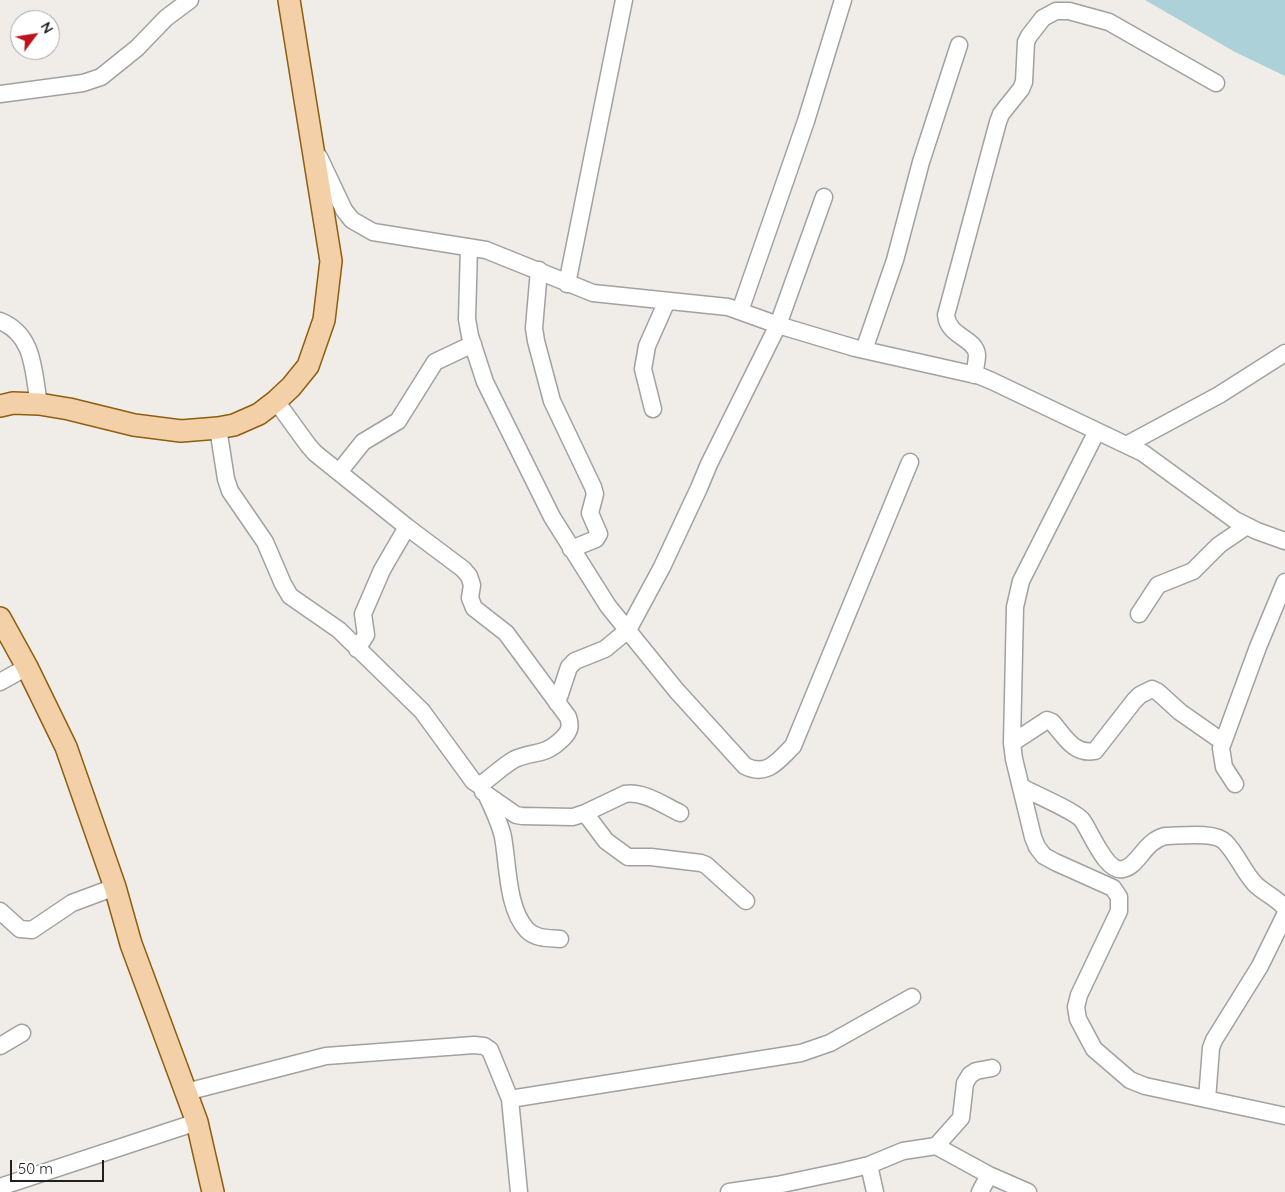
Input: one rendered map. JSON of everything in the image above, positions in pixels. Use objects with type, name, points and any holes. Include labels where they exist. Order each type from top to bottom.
[{"type":"main road","points":[[0,406],[39,404],[69,409],[134,425],[181,432],[218,428],[234,425],[259,414],[292,387],[308,366],[324,320],[331,261],[289,0]]},
{"type":"main road","points":[[3,625],[27,667],[66,747],[114,887],[131,944],[197,1122],[213,1192]]},
{"type":"street","points":[[0,94],[83,83],[101,77],[137,48],[166,18],[190,0]]},
{"type":"street","points":[[567,284],[624,0]]},
{"type":"street","points":[[740,311],[806,121],[843,0]]},
{"type":"street","points":[[974,375],[976,349],[950,328],[946,315],[998,122],[1001,114],[1021,89],[1024,82],[1026,42],[1043,18],[1056,11],[1069,11],[1109,22],[1216,82]]},
{"type":"street","points":[[864,350],[895,260],[921,162],[959,44]]},
{"type":"street","points":[[312,142],[344,210],[361,227],[373,232],[486,250],[593,293],[728,307],[778,325],[864,350],[992,380],[1143,453],[1235,520],[1285,541]]},
{"type":"street","points":[[557,703],[570,667],[575,661],[605,649],[628,630],[662,567],[700,488],[709,464],[778,325],[824,197]]},
{"type":"street","points":[[469,247],[467,319],[472,344],[485,382],[552,516],[602,598],[676,690],[745,766],[755,771],[766,769],[775,764],[793,746],[910,462]]},
{"type":"street","points":[[539,270],[534,328],[536,341],[552,401],[594,487],[595,494],[590,513],[599,534],[596,539],[571,549]]},
{"type":"street","points":[[653,410],[643,369],[647,346],[667,301]]},
{"type":"street","points":[[0,322],[15,328],[26,342],[39,404]]},
{"type":"street","points":[[340,472],[363,442],[398,421],[434,362],[472,344]]},
{"type":"street","points":[[1126,445],[1219,395],[1285,353]]},
{"type":"street","points":[[276,401],[308,445],[407,527],[463,569],[469,576],[472,584],[470,598],[474,608],[506,633],[568,717],[570,724],[567,734],[550,750],[514,760],[484,782],[485,792],[502,834],[512,898],[519,919],[535,936],[560,939]]},
{"type":"street","points":[[218,428],[226,479],[230,491],[265,542],[290,596],[333,626],[422,711],[473,781],[485,792],[516,814],[522,816],[565,818],[585,813],[625,794],[632,793],[641,795],[680,814]]},
{"type":"street","points":[[1097,431],[1021,581],[1014,608],[1012,743],[1033,837],[1037,847],[1044,856],[1114,888],[1119,897],[1119,910],[1079,995],[1076,1007],[1078,1019],[1086,1038],[1094,1049],[1130,1080],[1145,1086],[1285,1116]]},
{"type":"street","points":[[1139,614],[1158,585],[1193,571],[1219,545],[1247,526]]},
{"type":"street","points":[[357,649],[366,635],[363,614],[382,570],[407,527]]},
{"type":"street","points":[[1235,784],[1224,767],[1221,758],[1221,748],[1258,647],[1285,582]]},
{"type":"street","points":[[0,682],[27,667]]},
{"type":"street","points":[[1012,743],[1047,720],[1052,722],[1079,751],[1095,751],[1134,701],[1140,695],[1152,689],[1180,712],[1223,742]]},
{"type":"street","points":[[1021,786],[1082,819],[1104,857],[1115,868],[1123,869],[1130,866],[1152,841],[1159,838],[1212,835],[1220,837],[1228,844],[1254,883],[1285,908]]},
{"type":"street","points":[[585,813],[600,835],[622,854],[628,857],[645,857],[706,865],[746,901]]},
{"type":"street","points":[[0,911],[20,929],[32,930],[72,903],[114,887]]},
{"type":"street","points":[[1207,1099],[1211,1048],[1214,1040],[1260,966],[1285,915]]},
{"type":"street","points":[[510,1099],[801,1053],[830,1043],[912,997]]},
{"type":"street","points":[[0,1046],[22,1033]]},
{"type":"street","points":[[186,1092],[326,1056],[474,1045],[484,1046],[490,1050],[510,1099],[520,1192]]},
{"type":"street","points":[[936,1146],[962,1118],[965,1083],[970,1075],[976,1071],[992,1068]]},
{"type":"street","points":[[0,1187],[197,1122]]},
{"type":"street","points":[[729,1192],[777,1185],[869,1165],[903,1151],[936,1146],[989,1175],[1028,1192]]},
{"type":"street","points":[[869,1165],[875,1192]]},
{"type":"street","points":[[980,1192],[989,1175]]},
{"type":"water","points":[[1145,0],[1285,0],[1285,76],[1235,52]]}]
